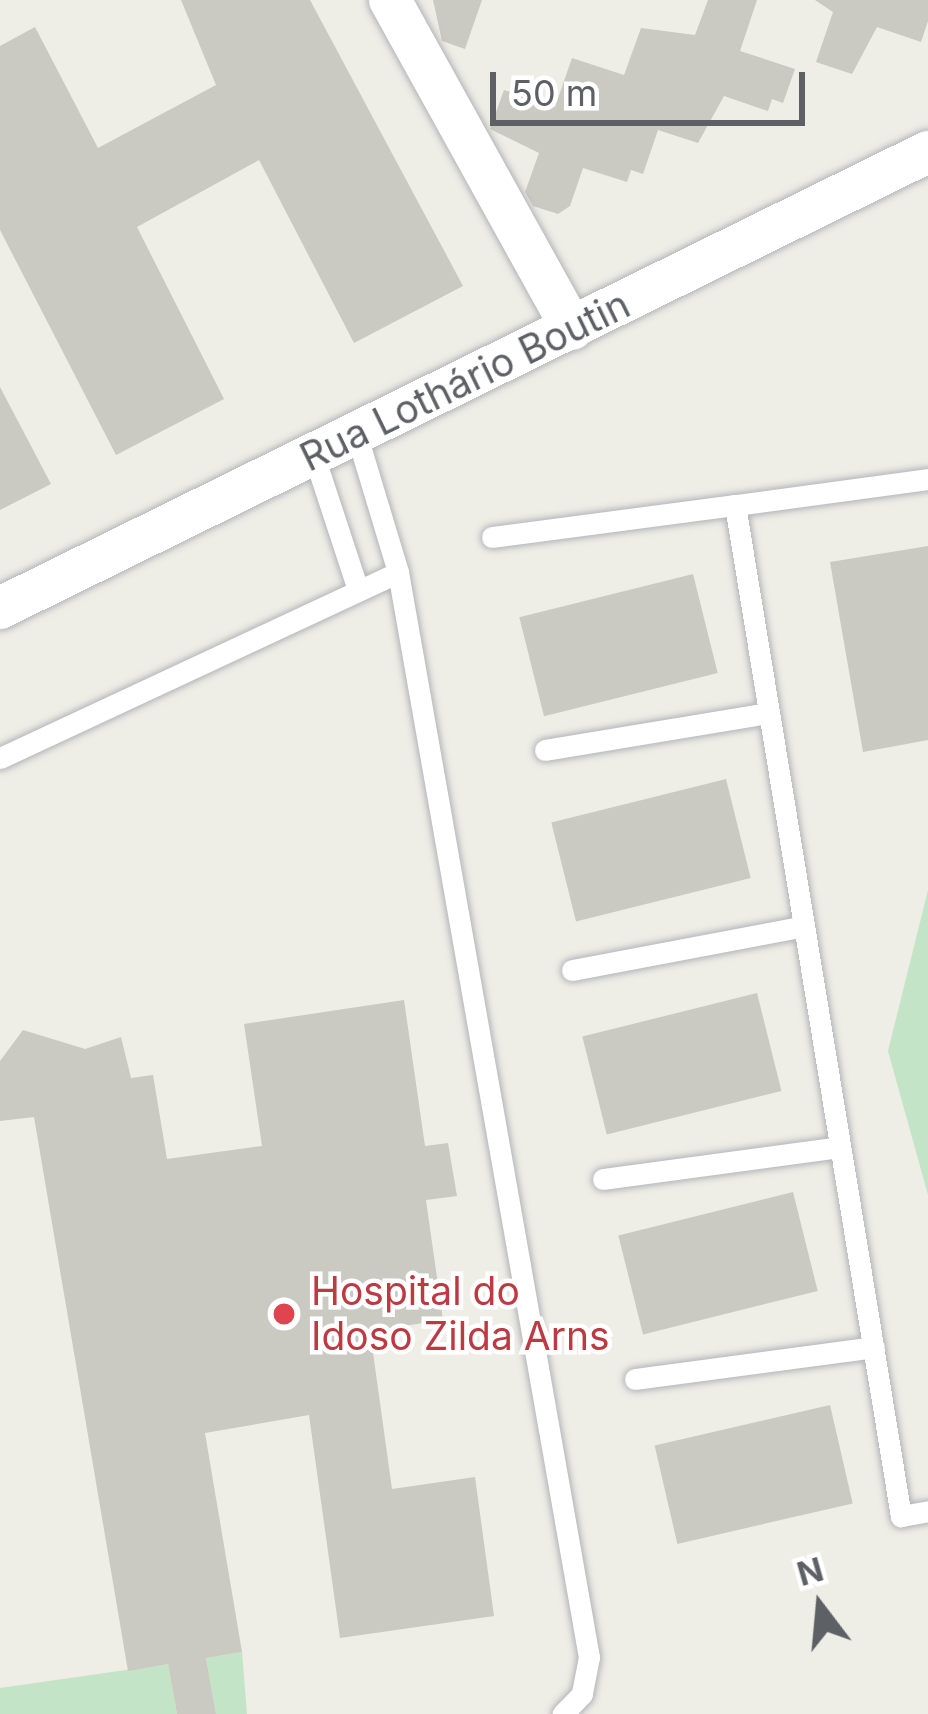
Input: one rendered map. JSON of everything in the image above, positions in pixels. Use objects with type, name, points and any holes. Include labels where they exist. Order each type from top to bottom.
[{"type":"street","points":[[390,0],[572,329]]},
{"type":"street","name":"Rua Lothário Boutin","points":[[0,608],[928,152]]},
{"type":"lane","points":[[357,436],[398,572],[589,1657],[582,1694],[562,1714]]},
{"type":"lane","points":[[314,456],[358,590]]},
{"type":"lane","points":[[492,537],[928,479]]},
{"type":"lane","points":[[735,505],[901,1516],[928,1510]]},
{"type":"lane","points":[[0,758],[398,572]]},
{"type":"lane","points":[[545,750],[769,713]]},
{"type":"lane","points":[[572,970],[804,926]]},
{"type":"lane","points":[[603,1179],[840,1147]]},
{"type":"lane","points":[[635,1379],[874,1347]]},
{"type":"green space","points":[[928,890],[928,1195],[888,1051]]},
{"type":"green space","points":[[242,1652],[247,1714],[216,1714],[206,1658]]},
{"type":"green space","points":[[168,1664],[177,1714],[0,1714],[0,1688]]},
{"type":"building","points":[[181,0],[310,0],[463,286],[354,343],[259,160],[137,227],[224,399],[116,455],[0,230],[0,46],[35,27],[98,148],[216,85]]},
{"type":"building","points":[[433,0],[482,0],[465,49],[442,41]]},
{"type":"building","points":[[708,0],[757,0],[740,51],[795,69],[783,103],[772,99],[768,111],[724,96],[698,143],[658,130],[643,174],[631,170],[627,182],[583,168],[570,206],[558,214],[533,206],[525,192],[539,153],[490,129],[504,90],[555,107],[572,58],[624,75],[641,28],[695,35]]},
{"type":"building","points":[[815,0],[928,0],[928,21],[921,42],[877,27],[852,74],[816,62],[833,12]]},
{"type":"building","points":[[0,387],[51,484],[0,510]]},
{"type":"building","points":[[928,546],[928,740],[863,752],[830,562]]},
{"type":"building","points":[[693,574],[718,673],[544,716],[519,617]]},
{"type":"building","points":[[726,779],[751,878],[576,922],[551,823]]},
{"type":"building","points":[[757,993],[781,1091],[607,1135],[582,1037]]},
{"type":"building","points":[[404,1000],[425,1146],[448,1143],[457,1196],[426,1200],[443,1320],[370,1331],[392,1489],[475,1477],[494,1616],[340,1638],[309,1415],[205,1433],[242,1652],[206,1658],[216,1714],[177,1714],[168,1664],[128,1671],[34,1117],[0,1121],[0,1061],[23,1030],[85,1049],[121,1037],[131,1078],[153,1075],[167,1159],[262,1146],[244,1024]]},
{"type":"building","points":[[793,1192],[818,1291],[643,1335],[618,1236]]},
{"type":"building","points":[[830,1405],[853,1503],[677,1544],[655,1445]]},
{"type":"place","name":"Hospital do Idoso Zilda Arns","points":[[284,1314]]}]
